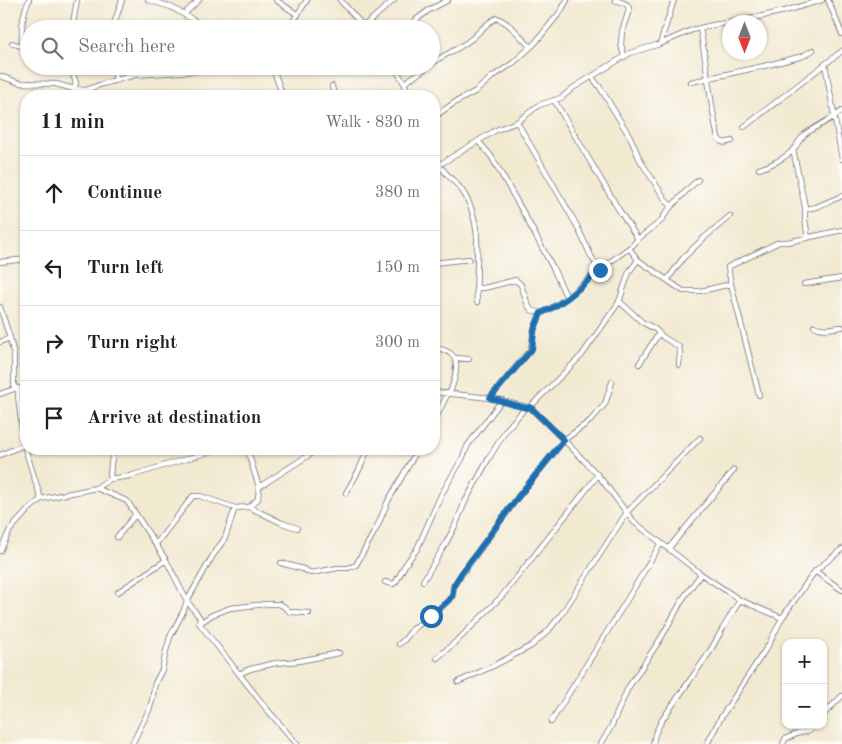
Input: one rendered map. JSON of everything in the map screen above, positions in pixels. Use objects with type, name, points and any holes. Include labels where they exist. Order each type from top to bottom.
[{"type":"street","points":[[23,20],[29,0]]},
{"type":"street","points":[[74,20],[77,0]]},
{"type":"street","points":[[115,20],[122,0]]},
{"type":"street","points":[[148,0],[164,2],[194,20]]},
{"type":"street","points":[[184,14],[199,0]]},
{"type":"street","points":[[276,0],[298,15]]},
{"type":"street","points":[[294,20],[307,0]]},
{"type":"street","points":[[340,0],[358,20]]},
{"type":"street","points":[[373,20],[394,0]]},
{"type":"street","points":[[416,20],[429,10],[448,0]]},
{"type":"street","points":[[440,113],[476,91],[492,77],[513,63],[530,47],[568,0]]},
{"type":"street","points":[[615,0],[629,6]]},
{"type":"street","points":[[624,57],[622,31],[631,0]]},
{"type":"street","points":[[660,44],[674,0]]},
{"type":"street","points":[[440,165],[496,130],[517,122],[539,105],[561,98],[573,88],[630,54],[700,28],[785,11],[822,0]]},
{"type":"street","points":[[828,0],[842,34]]},
{"type":"street","points":[[440,58],[465,44],[497,18],[514,30],[530,47]]},
{"type":"street","points":[[700,28],[710,99],[718,138],[723,143],[732,141]]},
{"type":"street","points":[[12,43],[20,45]]},
{"type":"street","points":[[691,82],[803,56],[813,50]]},
{"type":"street","points":[[744,127],[842,51]]},
{"type":"street","points":[[825,64],[842,159]]},
{"type":"street","points":[[73,75],[76,82],[74,89]]},
{"type":"street","points":[[115,75],[115,81]]},
{"type":"street","points":[[0,76],[20,83],[56,84],[86,90],[136,75]]},
{"type":"street","points":[[275,75],[281,90]]},
{"type":"street","points":[[399,75],[407,90]]},
{"type":"street","points":[[404,83],[416,75]]},
{"type":"street","points":[[592,77],[602,89],[628,132],[640,160],[667,202],[672,206]]},
{"type":"street","points":[[332,86],[333,90]]},
{"type":"street","points":[[554,100],[638,238]]},
{"type":"street","points":[[759,168],[771,165],[793,149],[804,135],[834,118],[842,111]]},
{"type":"street","points":[[517,122],[576,224],[591,256],[600,270]]},
{"type":"street","points":[[478,141],[491,156],[523,212],[567,298]]},
{"type":"street","points":[[793,149],[806,209],[808,238]]},
{"type":"street","points":[[440,171],[462,191],[469,203],[476,224],[478,247],[477,302]]},
{"type":"street","points":[[476,288],[484,288],[516,280],[521,285],[531,310],[541,313],[548,310],[567,298],[629,248],[638,238],[660,222],[672,206],[698,180]]},
{"type":"street","points":[[806,209],[816,207],[842,196]]},
{"type":"street","points":[[667,280],[684,257],[730,216]]},
{"type":"street","points":[[759,395],[728,267],[778,242],[788,242],[842,230]]},
{"type":"street","points":[[629,248],[638,260],[683,291],[701,291],[731,284]]},
{"type":"street","points":[[0,262],[20,260]]},
{"type":"street","points":[[440,262],[469,260]]},
{"type":"street","points":[[423,581],[445,545],[465,502],[506,430],[582,355],[619,301],[629,272],[638,260]]},
{"type":"street","points":[[804,284],[842,278]]},
{"type":"street","points":[[619,301],[642,322],[679,347],[679,365]]},
{"type":"street","points":[[0,307],[14,356],[20,412]]},
{"type":"street","points":[[490,398],[532,349],[534,330],[541,313]]},
{"type":"street","points":[[814,326],[819,329],[842,327]]},
{"type":"street","points":[[639,364],[659,333]]},
{"type":"street","points":[[0,342],[10,338]]},
{"type":"street","points":[[440,349],[454,355],[455,358],[455,376],[440,410]]},
{"type":"street","points":[[455,358],[469,359]]},
{"type":"street","points":[[399,644],[413,629],[452,597],[454,585],[461,574],[518,497],[564,440],[590,421],[605,404],[612,382]]},
{"type":"street","points":[[0,394],[16,388]]},
{"type":"street","points":[[16,388],[20,390]]},
{"type":"street","points":[[440,392],[490,398],[528,407],[564,440],[598,476],[634,522],[701,574],[740,600],[782,618]]},
{"type":"street","points":[[385,582],[393,584],[396,582],[417,549],[441,495],[468,445],[502,400]]},
{"type":"street","points":[[458,682],[531,646],[548,631],[627,512],[700,438]]},
{"type":"street","points":[[0,455],[20,447]]},
{"type":"street","points":[[27,455],[41,499]]},
{"type":"street","points":[[110,479],[113,455]]},
{"type":"street","points":[[0,551],[10,530],[41,499],[96,488],[110,479],[130,476],[195,455]]},
{"type":"street","points":[[249,455],[259,488],[258,499],[249,507]]},
{"type":"street","points":[[259,488],[309,455]]},
{"type":"street","points":[[346,493],[365,455]]},
{"type":"street","points":[[281,563],[311,573],[348,568],[356,565],[388,501],[415,455]]},
{"type":"street","points":[[668,548],[734,470]]},
{"type":"street","points":[[437,658],[462,637],[502,596],[598,476]]},
{"type":"street","points":[[96,488],[127,501],[166,560],[187,602],[200,618],[200,624],[265,707],[297,744]]},
{"type":"street","points":[[156,544],[193,496],[200,496],[235,508],[249,507],[282,524],[297,528]]},
{"type":"street","points":[[132,744],[149,710],[155,682],[162,670],[169,641],[187,602],[225,538],[235,508]]},
{"type":"street","points":[[117,537],[136,514]]},
{"type":"street","points":[[551,722],[661,544]]},
{"type":"street","points":[[707,744],[720,719],[769,644],[782,618],[815,571],[842,548]]},
{"type":"street","points":[[118,592],[166,560]]},
{"type":"street","points":[[815,571],[842,590]]},
{"type":"street","points":[[600,744],[611,727],[628,688],[661,638],[684,597],[701,574]]},
{"type":"street","points":[[653,744],[655,734],[662,720],[709,653],[740,600]]},
{"type":"street","points":[[200,624],[212,615],[230,608],[267,604],[279,604],[290,612],[309,613]]},
{"type":"street","points":[[239,674],[276,662],[300,660],[339,652]]},
{"type":"street","points":[[827,710],[842,696]]},
{"type":"street","points":[[783,744],[785,739],[811,729]]},
{"type":"route","points":[[431,616],[452,597],[454,585],[461,574],[518,497],[564,440],[530,407],[526,408],[490,398],[532,349],[534,330],[541,313],[567,298],[600,270]]}]
